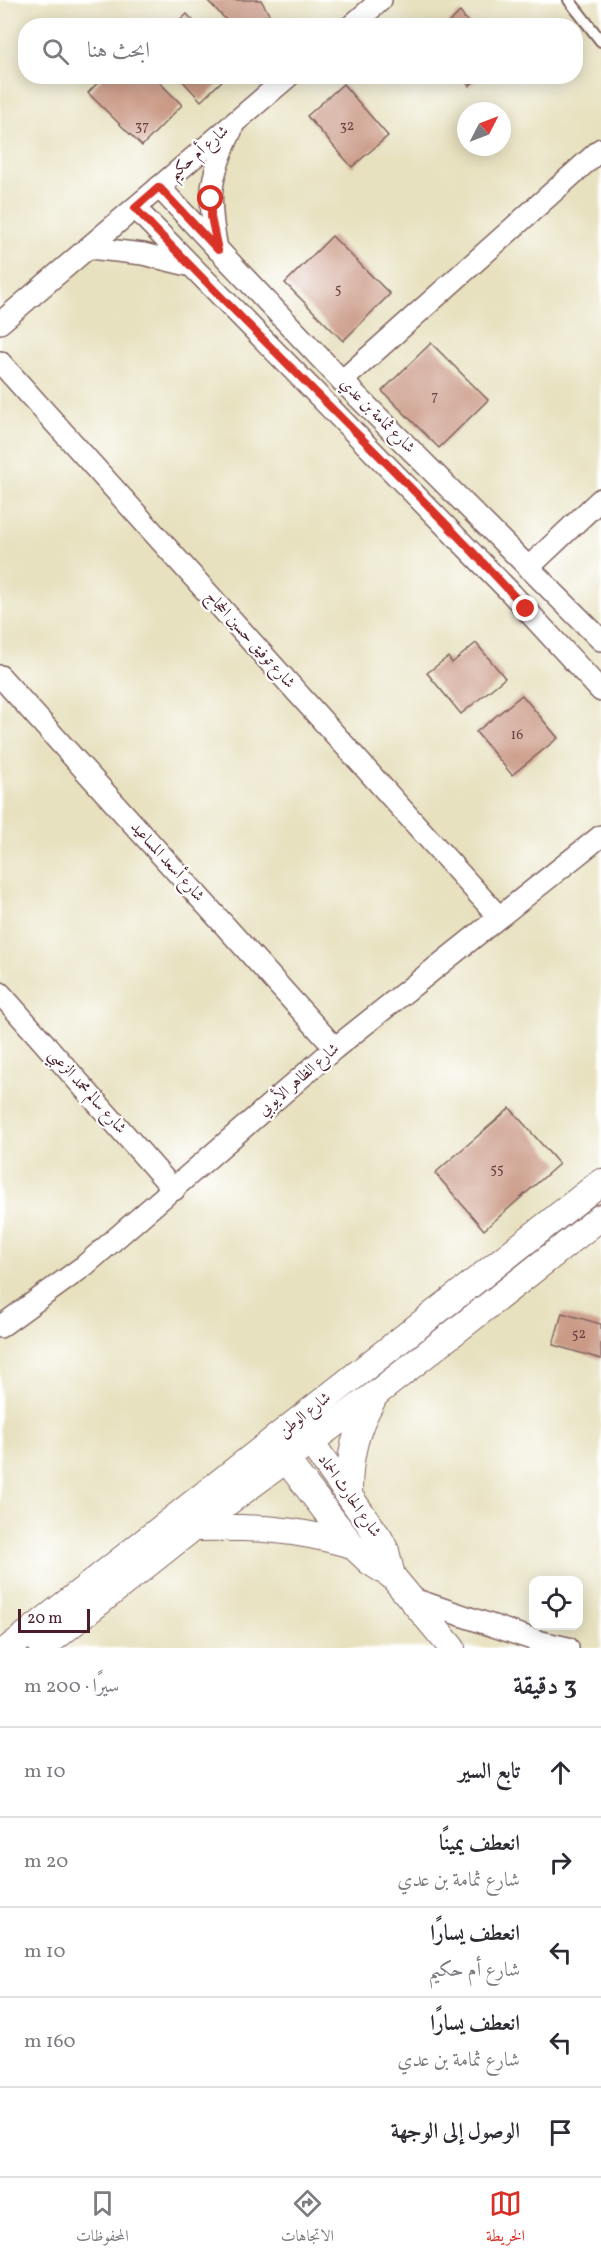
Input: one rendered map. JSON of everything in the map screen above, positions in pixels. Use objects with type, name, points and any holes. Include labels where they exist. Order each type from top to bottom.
[{"type":"street","points":[[360,18],[381,0]]},
{"type":"street","name":"شارع أم حكيم","points":[[0,323],[279,84]]},
{"type":"street","points":[[218,250],[211,217],[212,182],[218,158],[236,120]]},
{"type":"street","points":[[342,381],[601,149]]},
{"type":"street","name":"شارع ثمامة بن عدي","points":[[159,187],[342,381],[601,640]]},
{"type":"street","name":"شارع ثمامة بن عدي","points":[[135,208],[188,265],[330,405],[511,592],[601,691]]},
{"type":"street","points":[[90,248],[143,254],[188,265]]},
{"type":"street","name":"شارع توفيق حسين الحجاج","points":[[0,363],[499,917]]},
{"type":"street","points":[[528,568],[601,499]]},
{"type":"street","name":"شارع أسعد المساعيد","points":[[0,676],[334,1048]]},
{"type":"street","name":"شارع الظاهر الأيوبي","points":[[0,1326],[84,1266],[174,1190],[334,1048],[601,836]]},
{"type":"street","name":"شارع سالم محمد الزعبي","points":[[0,993],[174,1190]]},
{"type":"street","name":"شارع الوطن","points":[[9,1648],[601,1182]]},
{"type":"street","name":"شارع الوطن","points":[[42,1648],[194,1528],[376,1394],[601,1217]]},
{"type":"street","points":[[349,1493],[351,1451],[362,1421],[376,1394]]},
{"type":"street","name":"شارع الحارث الحماد","points":[[295,1422],[349,1493],[380,1539],[386,1551],[392,1576]]},
{"type":"street","name":"شارع الحارث الحماد","points":[[271,1441],[352,1545],[370,1562],[392,1576],[452,1648]]},
{"type":"street","points":[[194,1528],[259,1527],[291,1530],[352,1545]]},
{"type":"street","points":[[410,1598],[541,1642],[568,1648]]},
{"type":"lane","points":[[569,0],[601,41]]},
{"type":"building","points":[[207,0],[261,0],[271,18],[224,18]]},
{"type":"building","points":[[460,12],[465,18],[454,18]]},
{"type":"building","points":[[96,84],[161,84],[182,105],[142,146],[88,93]]},
{"type":"building","points":[[185,84],[219,84],[201,101]]},
{"type":"building","points":[[343,84],[388,136],[352,167],[307,116]]},
{"type":"building","points":[[332,236],[390,294],[343,341],[285,283]]},
{"type":"building","points":[[431,343],[488,400],[439,448],[382,391]]},
{"type":"building","points":[[476,643],[505,678],[461,714],[427,673],[448,657],[452,663]]},
{"type":"building","points":[[522,695],[558,738],[512,775],[476,732]]},
{"type":"building","points":[[510,1108],[559,1164],[484,1230],[435,1173]]},
{"type":"building","points":[[562,1313],[601,1324],[601,1359],[553,1345]]},
{"type":"route","points":[[211,199],[211,217],[218,250],[159,187],[135,208],[188,265],[321,397],[526,609]]}]
